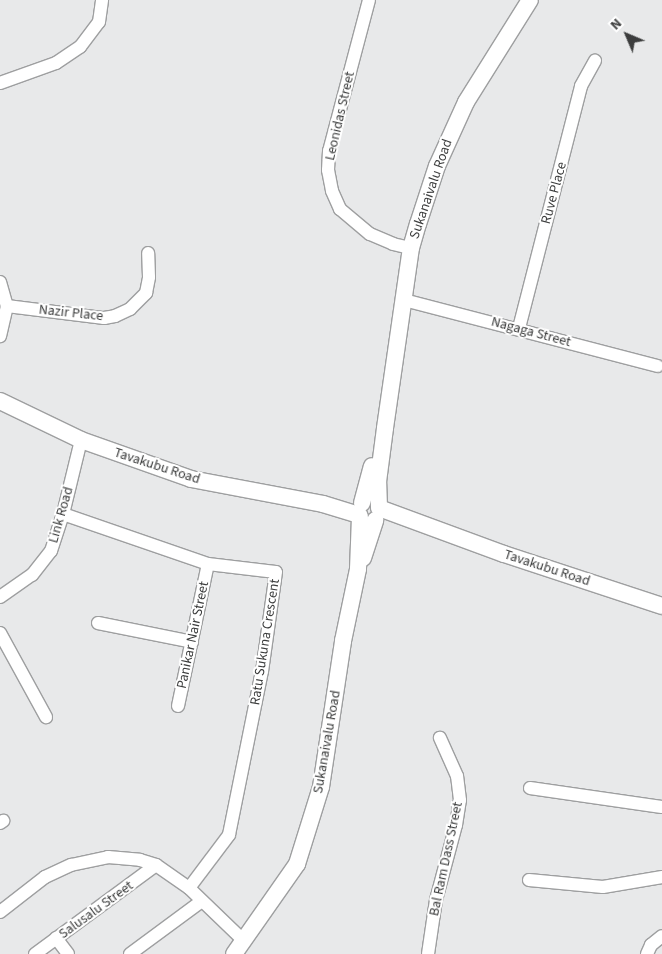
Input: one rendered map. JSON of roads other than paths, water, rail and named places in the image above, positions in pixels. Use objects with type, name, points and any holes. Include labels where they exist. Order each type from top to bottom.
[{"type":"main road","name":"Sukanaivalu Road","points":[[237,951],[297,864],[321,787],[343,641],[384,428],[411,248],[437,166],[454,126],[484,71],[530,0]]},
{"type":"main road","name":"Tavakubu Road","points":[[0,401],[81,440],[191,479],[369,512],[433,529],[662,606]]},
{"type":"street","points":[[0,83],[56,63],[80,47],[98,22],[102,0]]},
{"type":"street","name":"Leonidas Street","points":[[369,0],[329,151],[328,170],[340,209],[370,234],[393,244],[411,248]]},
{"type":"street","name":"Ruve Place","points":[[519,328],[581,86],[595,61]]},
{"type":"street","name":"Nazir Place","points":[[7,306],[104,318],[115,316],[130,309],[146,293],[149,277],[148,253]]},
{"type":"street","points":[[0,282],[7,306],[0,336]]},
{"type":"street","name":"Nagaga Street","points":[[404,300],[519,328],[658,366]]},
{"type":"street","name":"Link Road","points":[[0,597],[32,575],[51,551],[63,514],[81,440]]},
{"type":"street","name":"Ratu Sukuna Crescent","points":[[63,514],[208,564],[276,572],[262,671],[230,835],[189,888]]},
{"type":"street","name":"Panikar Nair Street","points":[[178,706],[208,564]]},
{"type":"street","points":[[98,623],[192,642]]},
{"type":"street","points":[[0,632],[46,717]]},
{"type":"street","name":"Bal Ram Dass Street","points":[[428,954],[436,900],[456,825],[460,800],[457,776],[440,738]]},
{"type":"street","points":[[530,788],[662,807]]},
{"type":"street","points":[[0,912],[45,877],[71,865],[108,857],[140,860],[156,865],[189,888],[202,901],[237,951]]},
{"type":"street","name":"Salusalu Street","points":[[35,954],[156,865]]},
{"type":"street","points":[[529,880],[603,887],[662,877]]},
{"type":"street","points":[[130,954],[202,901]]},
{"type":"street","points":[[647,954],[651,945],[662,936]]},
{"type":"street","points":[[56,938],[68,954]]}]
